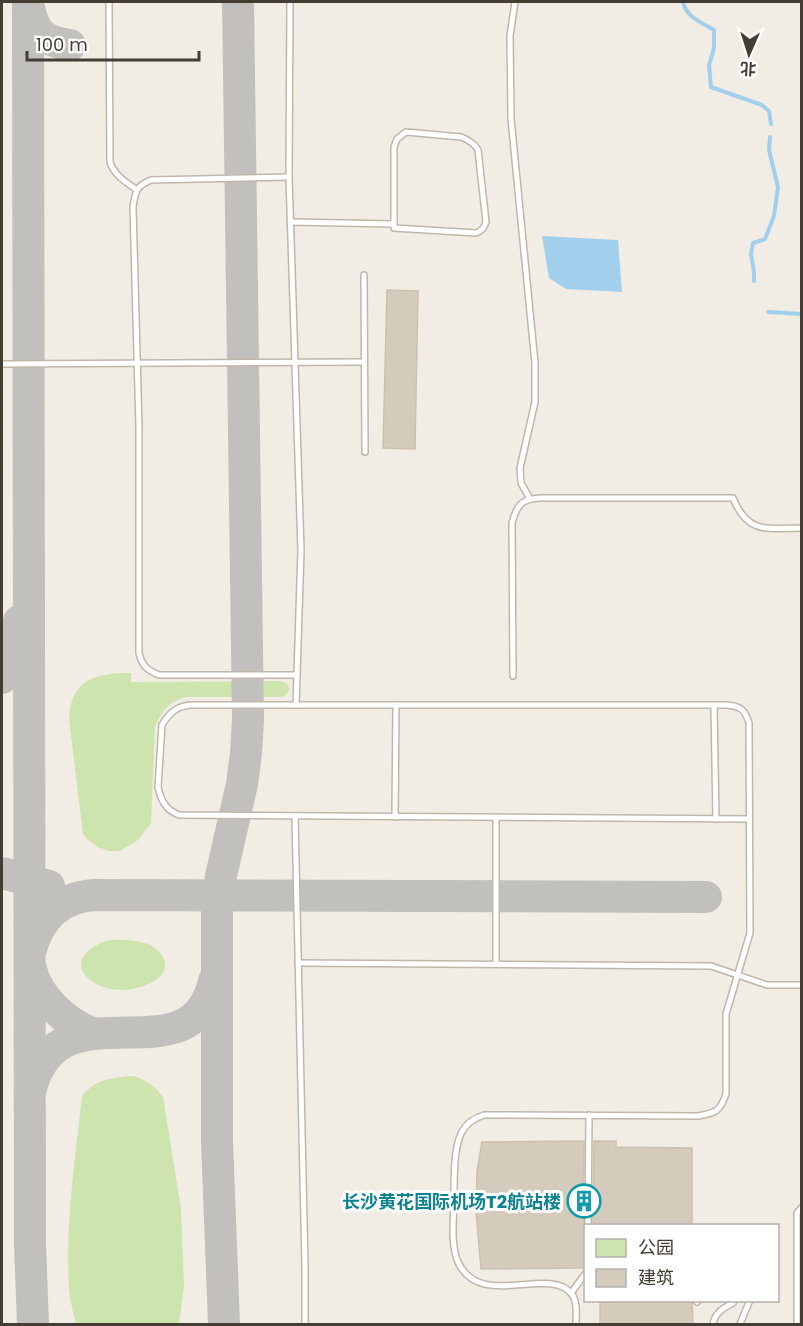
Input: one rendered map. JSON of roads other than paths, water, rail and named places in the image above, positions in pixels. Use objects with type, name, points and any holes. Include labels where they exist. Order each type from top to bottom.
[{"type":"lane","points":[[110,2],[110,162],[112,170],[136,190]]},
{"type":"lane","points":[[290,2],[289,177],[301,550],[296,705]]},
{"type":"lane","points":[[515,2],[510,36],[512,119],[535,363],[535,402],[520,468],[521,483],[530,499]]},
{"type":"lane","points":[[406,132],[461,137],[473,143],[478,150],[486,222],[481,231],[476,233],[394,228],[394,224],[394,147],[397,139],[406,132]]},
{"type":"lane","points":[[289,177],[151,180],[141,184],[136,190],[133,207],[139,427],[139,653],[140,661],[145,667],[159,675],[297,675]]},
{"type":"lane","points":[[290,222],[394,224]]},
{"type":"lane","points":[[364,275],[365,452]]},
{"type":"lane","points":[[2,364],[364,362]]},
{"type":"lane","points":[[513,676],[512,523],[516,509],[522,502],[530,499],[733,498],[738,511],[746,520],[757,526],[801,528]]},
{"type":"lane","points":[[576,1324],[575,1301],[571,1293],[563,1288],[542,1284],[492,1286],[481,1284],[464,1272],[456,1256],[454,1236],[454,1164],[457,1144],[467,1124],[475,1118],[491,1115],[698,1116],[715,1112],[722,1105],[726,1094],[726,1014],[750,933],[750,819],[749,723],[746,714],[734,705],[191,705],[177,708],[162,725],[159,794],[166,807],[179,815],[750,819]]},
{"type":"lane","points":[[395,817],[396,705]]},
{"type":"lane","points":[[714,705],[716,819]]},
{"type":"lane","points":[[296,816],[305,1324]]},
{"type":"lane","points":[[496,818],[496,964]]},
{"type":"lane","points":[[298,963],[711,966],[767,985],[801,985]]},
{"type":"lane","points":[[588,1224],[589,1115]]},
{"type":"lane","points":[[797,1324],[797,1213],[801,1207]]},
{"type":"lane","points":[[571,1293],[584,1274]]},
{"type":"lane","points":[[740,1324],[749,1302]]},
{"type":"lane","points":[[713,1324],[722,1309],[733,1303]]},
{"type":"water","points":[[542,236],[618,240],[622,292],[566,289],[549,278]]},
{"type":"waterway","points":[[683,2],[691,16],[714,30],[714,48],[709,65],[711,87],[762,105],[769,111],[771,124]]},
{"type":"waterway","points":[[754,281],[751,254],[753,243],[765,239],[774,216],[778,187],[769,150],[770,137]]},
{"type":"waterway","points":[[768,312],[802,314]]},
{"type":"place","name":"长沙黄花国际机场T2航站楼","points":[[584,1201]]}]
